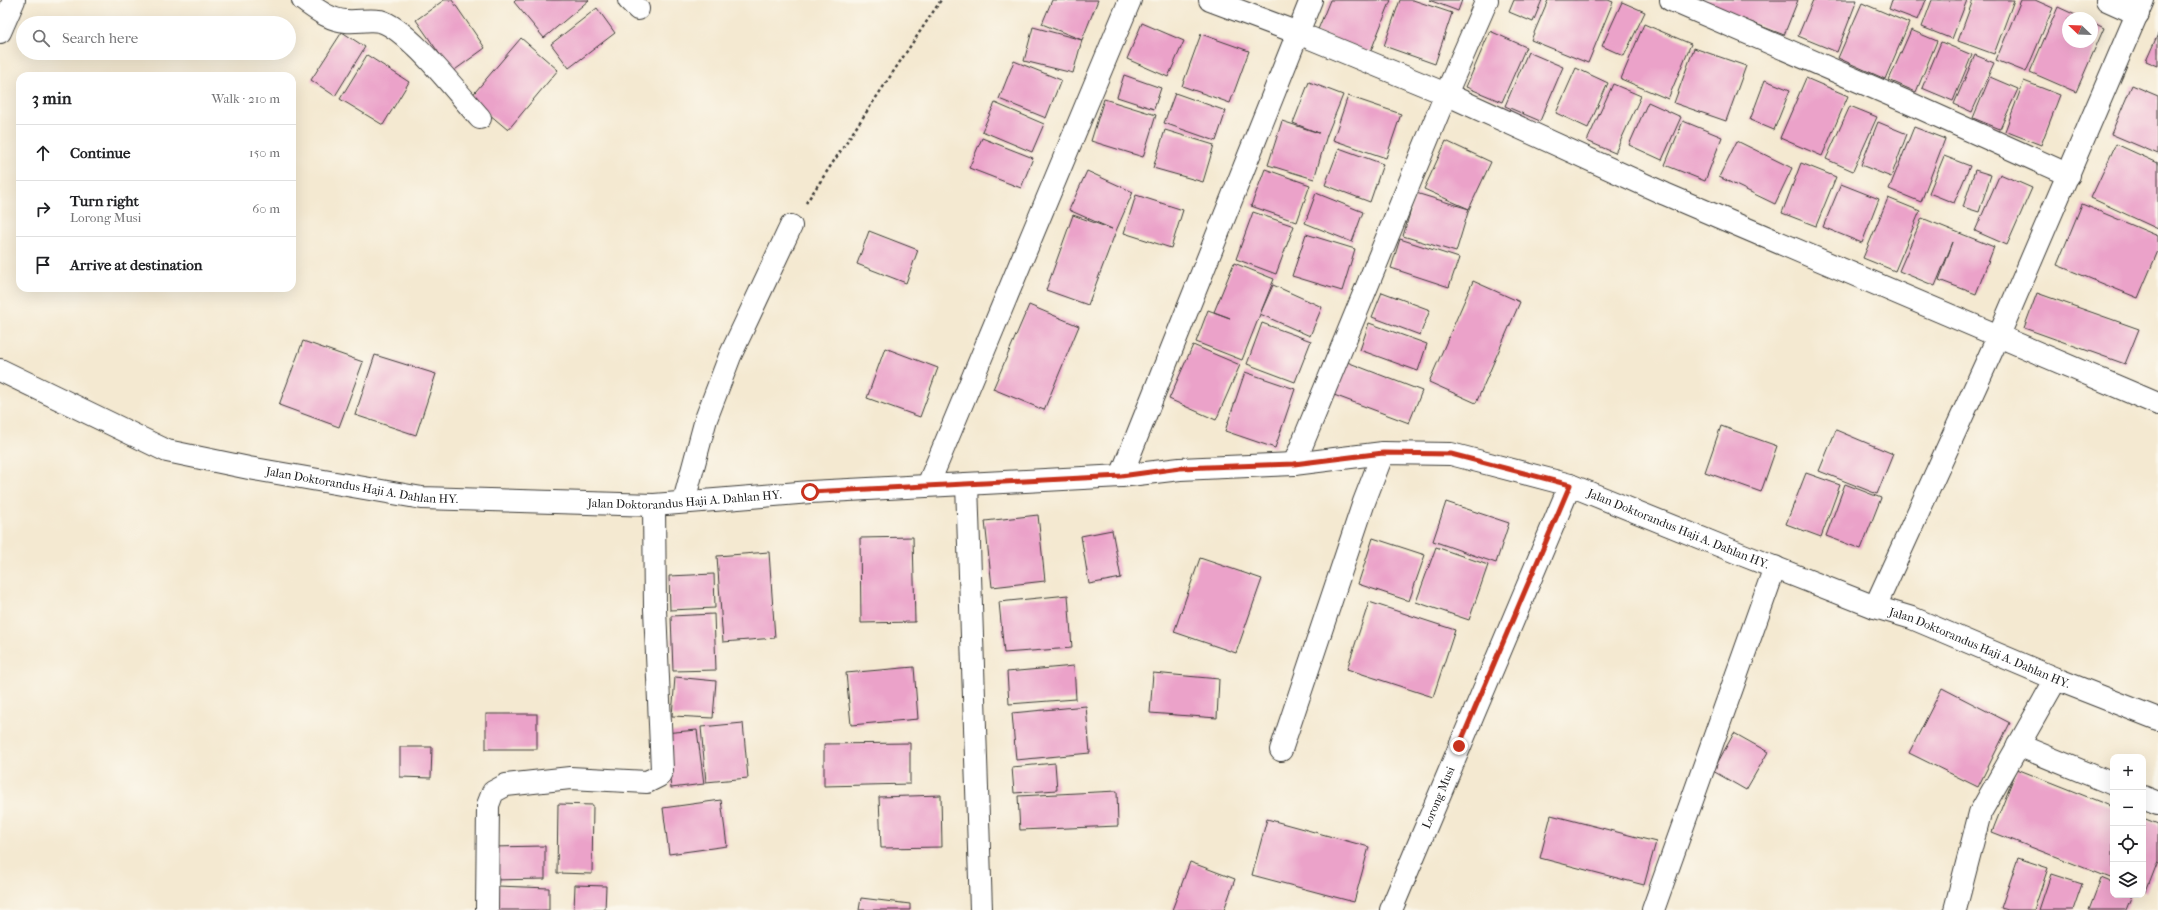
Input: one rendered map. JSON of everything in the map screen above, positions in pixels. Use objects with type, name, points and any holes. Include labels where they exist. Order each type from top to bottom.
[{"type":"street","points":[[0,32],[14,0]]},
{"type":"street","points":[[303,0],[326,16],[345,21],[379,21],[392,26],[412,44],[480,118]]},
{"type":"street","points":[[928,485],[1130,0]]},
{"type":"street","points":[[1210,0],[1298,33],[1446,94],[1665,194],[2158,404]]},
{"type":"street","points":[[1121,476],[1311,0]]},
{"type":"street","points":[[1294,464],[1446,94],[1487,0]]},
{"type":"street","points":[[1671,0],[1907,102],[2069,175]]},
{"type":"street","points":[[1875,607],[1999,335],[2140,7],[2107,0]]},
{"type":"street","points":[[684,501],[706,419],[730,356],[791,226]]},
{"type":"street","name":"Jalan Doktorandus Haji A. Dahlan HY.","points":[[0,370],[167,451],[249,468],[422,498],[654,505],[684,501],[928,485],[1121,476],[1180,468],[1294,464],[1383,453],[1451,454],[1570,485],[1875,607],[1912,618],[2056,679],[2158,719]]},
{"type":"street","points":[[1281,750],[1364,502],[1383,453]]},
{"type":"street","points":[[967,484],[981,910]]},
{"type":"street","name":"Lorong Musi","points":[[1391,910],[1570,485]]},
{"type":"street","points":[[486,910],[488,805],[493,792],[506,785],[570,778],[647,782],[659,776],[662,770],[655,609],[654,505]]},
{"type":"street","points":[[1653,910],[1682,835],[1775,567]]},
{"type":"street","points":[[1955,910],[1980,813],[2056,679]]},
{"type":"street","points":[[2018,745],[2110,783]]},
{"type":"street","points":[[2146,798],[2158,803]]},
{"type":"path","points":[[791,226],[941,0]]},
{"type":"building","points":[[444,0],[452,0],[485,48],[452,72],[416,20]]},
{"type":"building","points":[[516,0],[589,0],[544,38],[514,2]]},
{"type":"building","points":[[1052,0],[1098,0],[1082,40],[1042,24]]},
{"type":"building","points":[[1330,0],[1391,0],[1370,53],[1317,32]]},
{"type":"building","points":[[1400,0],[1413,0],[1452,13],[1435,64],[1384,46]]},
{"type":"building","points":[[1429,0],[1462,0],[1458,11]]},
{"type":"building","points":[[1514,0],[1542,0],[1533,22],[1509,12]]},
{"type":"building","points":[[1548,0],[1608,0],[1613,2],[1588,63],[1531,40]]},
{"type":"building","points":[[1703,0],[1798,0],[1784,35],[1702,3]]},
{"type":"building","points":[[1813,0],[1857,0],[1837,52],[1798,36]]},
{"type":"building","points":[[1892,0],[1926,0],[1918,20],[1889,9]]},
{"type":"building","points":[[1932,0],[1967,0],[1952,39],[1922,27]]},
{"type":"building","points":[[1973,0],[2014,0],[1994,54],[1958,41]]},
{"type":"building","points":[[2021,0],[2035,0],[2053,8],[2026,72],[1996,60]]},
{"type":"building","points":[[1622,2],[1645,12],[1624,56],[1602,46]]},
{"type":"building","points":[[1862,3],[1909,23],[1885,79],[1838,58]]},
{"type":"building","points":[[2058,7],[2069,12],[2062,12],[2062,48],[2095,48],[2076,92],[2030,72]]},
{"type":"building","points":[[597,8],[615,33],[569,68],[551,44]]},
{"type":"building","points":[[1142,23],[1184,41],[1168,77],[1127,59]]},
{"type":"building","points":[[1644,24],[1691,44],[1668,99],[1621,79]]},
{"type":"building","points":[[2098,25],[2104,28],[2098,42]]},
{"type":"building","points":[[1033,27],[1082,40],[1073,73],[1024,61]]},
{"type":"building","points":[[1911,30],[1937,41],[1916,92],[1889,80]]},
{"type":"building","points":[[1490,31],[1526,47],[1502,102],[1466,87]]},
{"type":"building","points":[[342,32],[365,47],[335,96],[311,80]]},
{"type":"building","points":[[1201,34],[1249,51],[1230,103],[1182,86]]},
{"type":"building","points":[[2158,34],[2158,66],[2146,61]]},
{"type":"building","points":[[521,38],[558,70],[508,130],[470,98]]},
{"type":"building","points":[[1941,42],[1972,55],[1953,101],[1922,88]]},
{"type":"building","points":[[1694,48],[1746,66],[1726,121],[1674,103]]},
{"type":"building","points":[[1528,52],[1563,67],[1540,121],[1505,106]]},
{"type":"building","points":[[367,55],[409,82],[383,125],[340,99]]},
{"type":"building","points":[[1975,55],[1994,63],[1972,112],[1954,104]]},
{"type":"building","points":[[1014,61],[1061,80],[1046,118],[999,99]]},
{"type":"building","points":[[1576,68],[1608,83],[1588,128],[1556,113]]},
{"type":"building","points":[[1124,75],[1161,88],[1154,109],[1117,97]]},
{"type":"building","points":[[1990,77],[2018,89],[2000,129],[1973,118]]},
{"type":"building","points":[[1806,78],[1848,96],[1822,156],[1780,138]]},
{"type":"building","points":[[1765,80],[1790,90],[1774,130],[1750,120]]},
{"type":"building","points":[[2024,81],[2060,95],[2041,145],[2005,131]]},
{"type":"building","points":[[1309,82],[1343,95],[1327,135],[1314,179],[1268,165],[1282,121],[1319,133],[1293,123]]},
{"type":"building","points":[[1613,84],[1641,96],[1615,153],[1587,141]]},
{"type":"building","points":[[2132,85],[2158,96],[2158,154],[2111,134]]},
{"type":"building","points":[[1175,93],[1226,111],[1216,141],[1164,123]]},
{"type":"building","points":[[1348,96],[1401,114],[1386,158],[1333,140]]},
{"type":"building","points":[[1104,99],[1156,115],[1143,157],[1091,141]]},
{"type":"building","points":[[1648,102],[1681,117],[1662,160],[1629,145]]},
{"type":"building","points":[[995,103],[1044,124],[1032,152],[982,131]]},
{"type":"building","points":[[1850,106],[1877,117],[1853,171],[1826,159]]},
{"type":"building","points":[[1683,121],[1722,137],[1705,181],[1665,165]]},
{"type":"building","points":[[1878,122],[1907,134],[1891,177],[1861,165]]},
{"type":"building","points":[[1914,127],[1945,139],[1921,202],[1889,189]]},
{"type":"building","points":[[1165,130],[1214,145],[1203,182],[1153,168]]},
{"type":"building","points":[[982,138],[1033,158],[1021,188],[969,168]]},
{"type":"building","points":[[1446,141],[1491,162],[1469,209],[1424,189]]},
{"type":"building","points":[[1737,141],[1792,168],[1775,204],[1719,177]]},
{"type":"building","points":[[2116,144],[2158,163],[2158,229],[2091,198]]},
{"type":"building","points":[[1339,148],[1383,164],[1370,202],[1325,185]]},
{"type":"building","points":[[1944,156],[1970,166],[1954,203],[1929,193]]},
{"type":"building","points":[[1801,163],[1836,177],[1816,226],[1782,213]]},
{"type":"building","points":[[1265,169],[1310,185],[1297,222],[1251,206]]},
{"type":"building","points":[[1975,170],[1991,175],[1979,212],[1963,207]]},
{"type":"building","points":[[1087,171],[1133,192],[1116,231],[1088,305],[1046,290],[1073,215],[1112,229],[1069,210]]},
{"type":"building","points":[[2000,174],[2032,188],[2007,245],[1975,231]]},
{"type":"building","points":[[1841,184],[1879,199],[1862,243],[1823,227]]},
{"type":"building","points":[[1316,193],[1363,212],[1352,242],[1305,223]]},
{"type":"building","points":[[1416,193],[1469,209],[1456,252],[1403,236]]},
{"type":"building","points":[[1136,195],[1183,210],[1171,248],[1124,233]]},
{"type":"building","points":[[1888,198],[1920,211],[1895,271],[1863,258]]},
{"type":"building","points":[[2082,204],[2158,236],[2158,251],[2138,298],[2057,265]]},
{"type":"building","points":[[1253,212],[1294,226],[1276,274],[1236,259]]},
{"type":"building","points":[[1922,218],[1994,247],[1976,294],[1939,280],[1953,242],[1935,286],[1899,271]]},
{"type":"building","points":[[869,231],[918,250],[906,283],[857,264]]},
{"type":"building","points":[[1306,234],[1355,249],[1342,291],[1292,276]]},
{"type":"building","points":[[1400,239],[1459,258],[1449,287],[1391,268]]},
{"type":"building","points":[[1234,263],[1274,279],[1242,360],[1196,342],[1208,310],[1230,318],[1214,312]]},
{"type":"building","points":[[1473,281],[1520,302],[1476,403],[1429,382]]},
{"type":"building","points":[[1273,285],[1322,307],[1310,336],[1260,314]]},
{"type":"building","points":[[1382,292],[1430,310],[1420,335],[1372,317]]},
{"type":"building","points":[[2037,293],[2139,329],[2125,364],[2024,328]]},
{"type":"building","points":[[1029,305],[1079,326],[1044,410],[993,389]]},
{"type":"building","points":[[1262,323],[1311,341],[1295,382],[1247,364]]},
{"type":"building","points":[[1369,323],[1427,344],[1418,371],[1360,350]]},
{"type":"building","points":[[303,341],[363,362],[339,427],[279,405]]},
{"type":"building","points":[[1193,345],[1240,365],[1216,420],[1169,399]]},
{"type":"building","points":[[885,348],[938,368],[920,417],[867,398]]},
{"type":"building","points":[[375,355],[436,374],[416,435],[355,415]]},
{"type":"building","points":[[1347,362],[1422,391],[1409,423],[1334,395]]},
{"type":"building","points":[[1245,372],[1295,389],[1275,448],[1225,431]]},
{"type":"building","points":[[1721,426],[1777,446],[1761,492],[1705,472]]},
{"type":"building","points":[[1836,430],[1893,454],[1877,494],[1819,471]]},
{"type":"building","points":[[1806,473],[1840,485],[1821,537],[1786,524]]},
{"type":"building","points":[[1845,484],[1881,498],[1861,549],[1826,536]]},
{"type":"building","points":[[1446,502],[1509,523],[1496,563],[1433,541]]},
{"type":"building","points":[[1038,515],[1045,581],[992,587],[985,521]]},
{"type":"building","points":[[1112,530],[1121,578],[1089,584],[1081,536]]},
{"type":"building","points":[[913,537],[915,622],[861,623],[860,538]]},
{"type":"building","points":[[1373,538],[1425,555],[1409,601],[1358,584]]},
{"type":"building","points":[[1436,547],[1488,565],[1469,620],[1416,602]]},
{"type":"building","points":[[769,552],[775,638],[723,642],[717,556]]},
{"type":"building","points":[[1200,558],[1262,579],[1236,653],[1174,632]]},
{"type":"building","points":[[714,574],[715,608],[670,610],[669,576]]},
{"type":"building","points":[[1068,595],[1072,648],[1004,653],[999,602]]},
{"type":"building","points":[[1369,602],[1455,630],[1433,697],[1347,669]]},
{"type":"building","points":[[714,614],[716,670],[673,671],[671,616]]},
{"type":"building","points":[[1074,666],[1076,699],[1009,704],[1007,672]]},
{"type":"building","points":[[914,667],[918,719],[851,725],[846,673]]},
{"type":"building","points":[[1153,673],[1219,679],[1217,718],[1150,713]]},
{"type":"building","points":[[675,677],[716,681],[713,718],[672,716]]},
{"type":"building","points":[[1942,688],[2010,723],[1978,787],[1909,753]]},
{"type":"building","points":[[1086,706],[1090,753],[1016,760],[1012,713]]},
{"type":"building","points":[[486,714],[537,714],[537,749],[486,749]]},
{"type":"building","points":[[743,723],[748,778],[706,782],[701,727]]},
{"type":"building","points":[[697,730],[704,784],[671,788],[664,733]]},
{"type":"building","points":[[1734,733],[1768,752],[1746,790],[1713,771]]},
{"type":"building","points":[[910,743],[910,784],[824,786],[824,744]]},
{"type":"building","points":[[400,747],[432,747],[431,778],[400,777]]},
{"type":"building","points":[[1055,763],[1057,790],[1014,793],[1012,767]]},
{"type":"building","points":[[2017,769],[2110,806],[2110,878],[1992,832]]},
{"type":"building","points":[[1117,791],[1118,826],[1020,830],[1018,796]]},
{"type":"building","points":[[941,795],[942,847],[881,848],[879,797]]},
{"type":"building","points":[[721,800],[727,846],[669,854],[663,808]]},
{"type":"building","points":[[558,804],[593,805],[592,874],[557,873]]},
{"type":"building","points":[[1551,815],[1656,842],[1644,885],[1540,858]]},
{"type":"building","points":[[1267,819],[1369,847],[1354,902],[1252,875]]},
{"type":"building","points":[[2146,819],[2158,824],[2158,861],[2146,892]]},
{"type":"building","points":[[545,846],[545,879],[491,880],[491,847]]},
{"type":"building","points":[[2018,858],[2048,868],[2034,910],[2008,910],[2001,908]]},
{"type":"building","points":[[1190,862],[1235,879],[1224,910],[1172,910]]},
{"type":"building","points":[[2051,874],[2082,884],[2073,910],[2039,910]]},
{"type":"building","points":[[2101,878],[2110,882],[2110,898],[2131,898],[2126,910],[2089,910]]},
{"type":"building","points":[[575,885],[606,886],[605,910],[574,910]]},
{"type":"building","points":[[497,886],[549,888],[549,910],[495,910]]},
{"type":"building","points":[[861,898],[910,904],[910,910],[859,910]]},
{"type":"route","points":[[810,492],[1121,476],[1180,468],[1294,464],[1383,453],[1451,454],[1570,485],[1459,746]]}]
